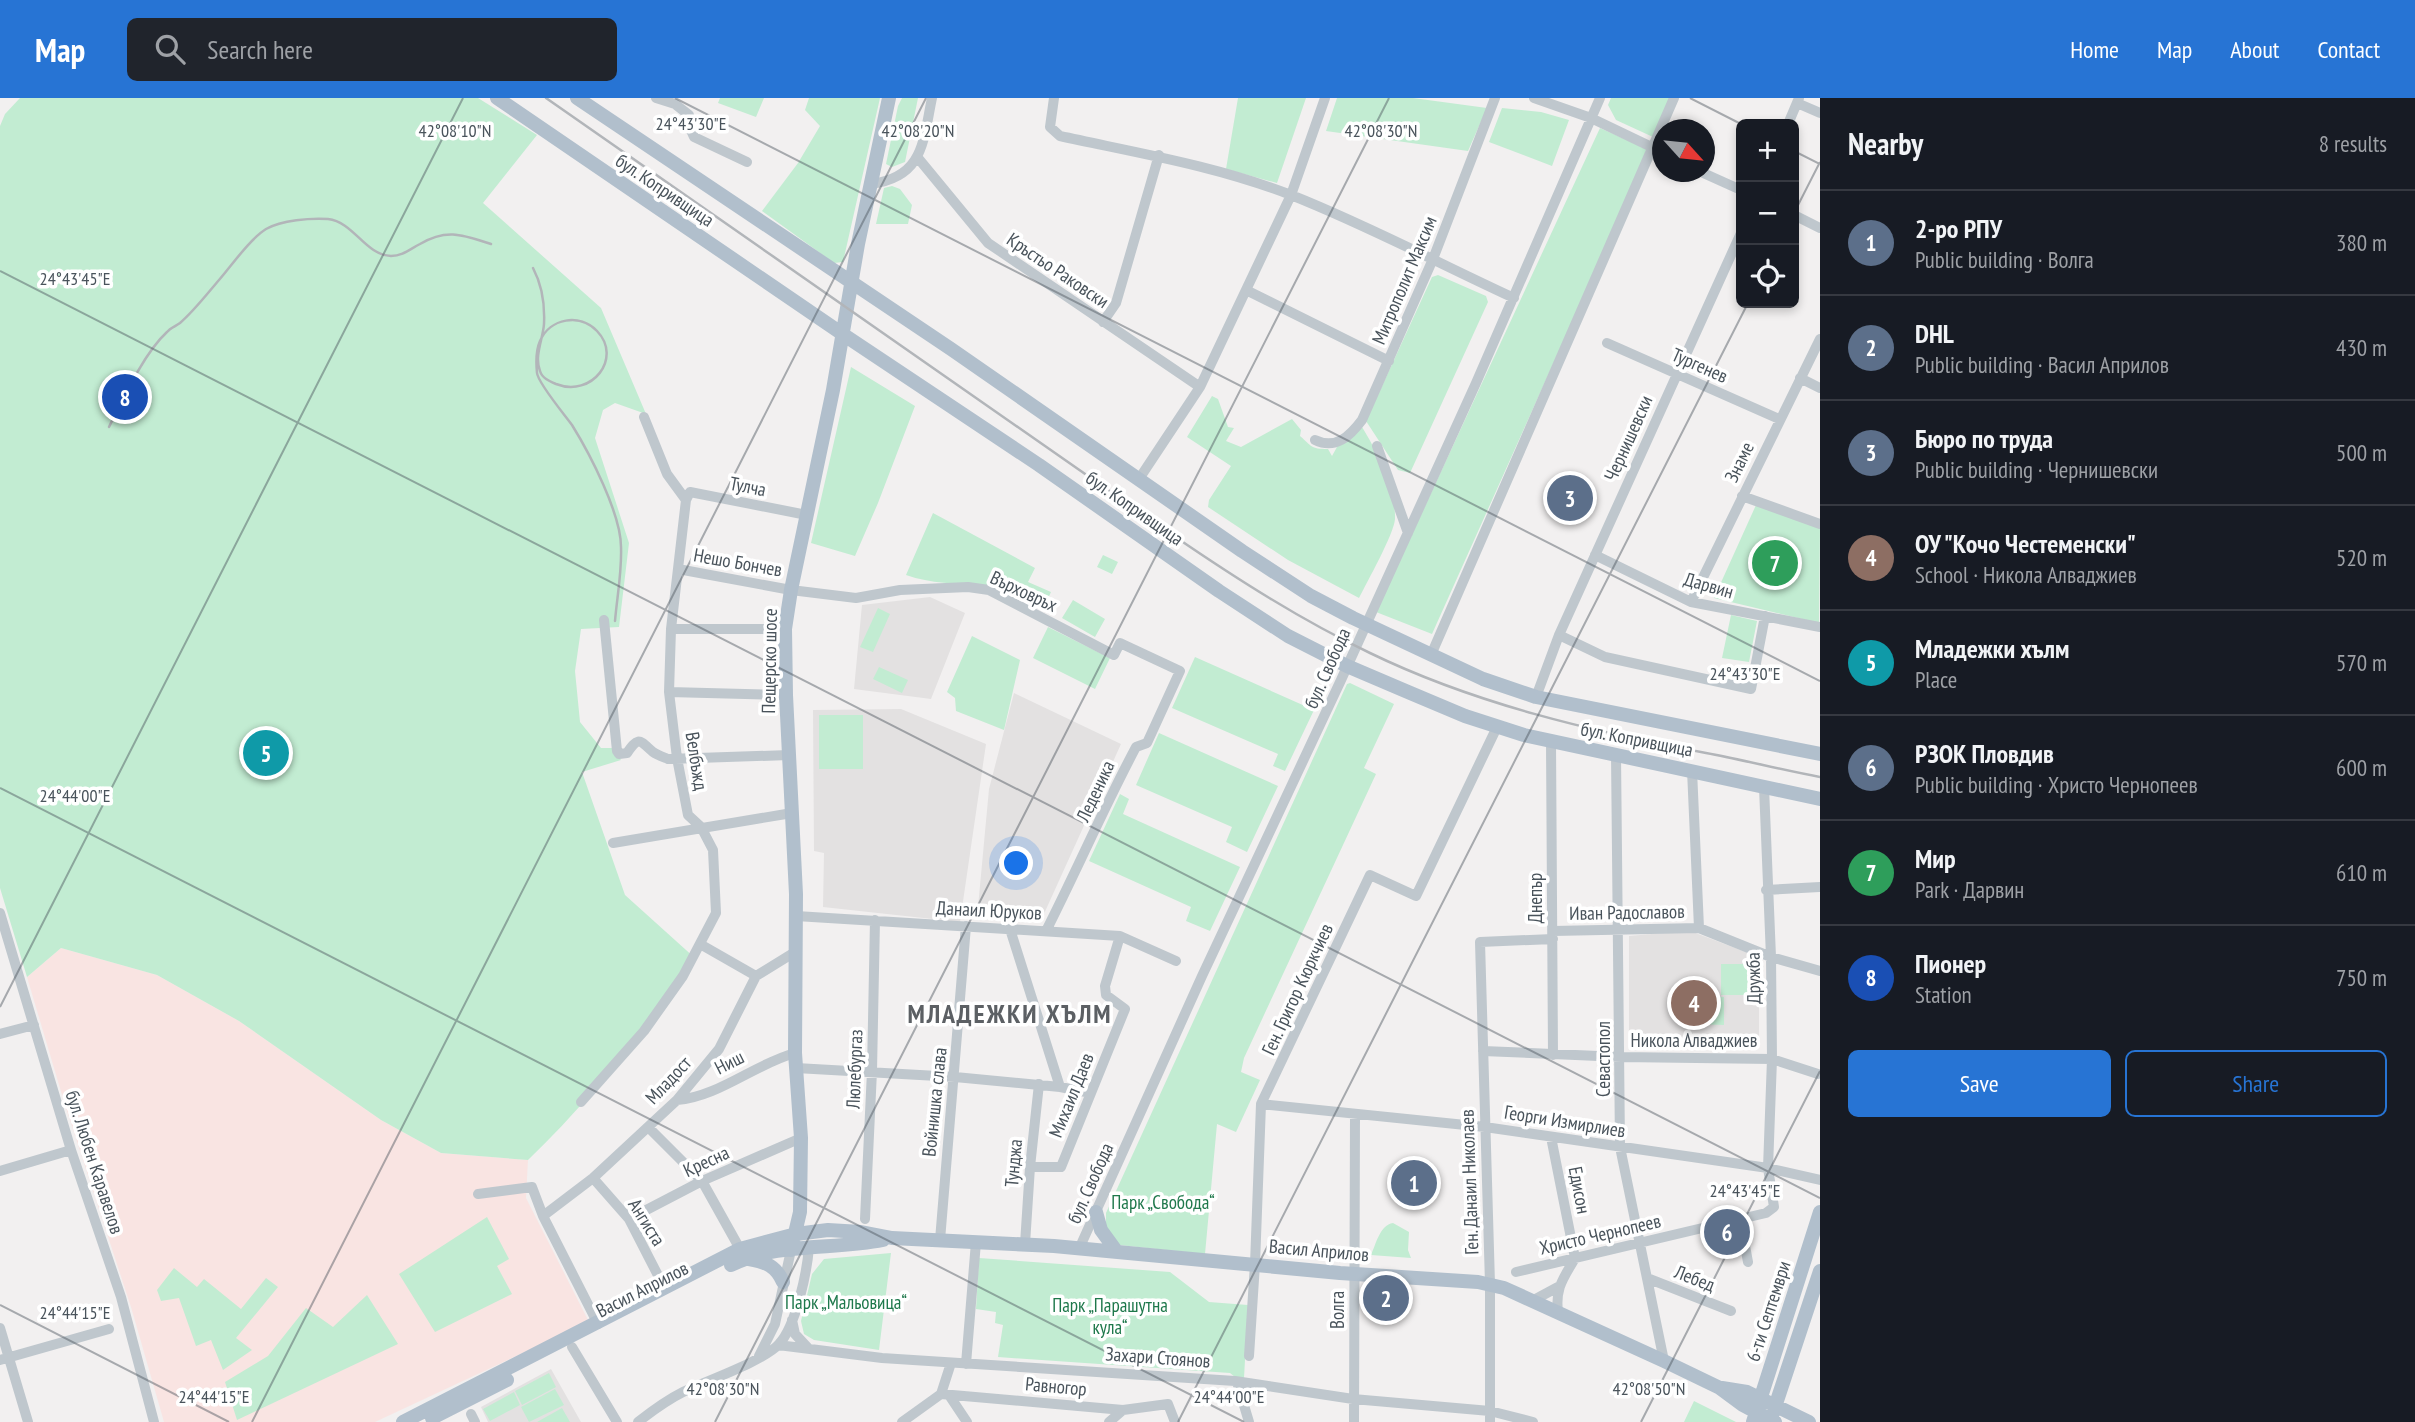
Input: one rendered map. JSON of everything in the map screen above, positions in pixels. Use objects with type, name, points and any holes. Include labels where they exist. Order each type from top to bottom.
[{"type":"main road","name":"бул. Копривщица","points":[[497,98],[1288,636],[1347,666],[1497,727],[1551,742],[1820,799]]},
{"type":"main road","name":"бул. Копривщица","points":[[577,98],[951,349],[1282,577],[1366,625],[1483,679],[1536,697],[1820,754]]},
{"type":"main road","name":"Пещерско шосе","points":[[791,1250],[803,1238],[800,1212],[801,1138],[795,1053],[796,916],[785,629],[844,335],[850,283],[889,98]]},
{"type":"main road","points":[[1096,1212],[1101,1230],[1116,1252]]},
{"type":"main road","name":"6-ти Септември","points":[[1754,1417],[1820,1212]]},
{"type":"main road","name":"Васил Априлов","points":[[403,1422],[665,1289],[743,1254],[839,1231],[892,1238],[941,1233],[975,1242],[1490,1284],[1558,1312],[1720,1388],[1754,1417],[1772,1421]]},
{"type":"main road","name":"Васил Априлов","points":[[424,1422],[572,1348],[743,1254],[791,1250]]},
{"type":"main road","points":[[743,1254],[768,1263],[779,1273],[783,1282]]},
{"type":"main road","name":"6-ти Септември","points":[[1772,1421],[1820,1271]]},
{"type":"main road","name":"Васил Априлов","points":[[1720,1388],[1747,1392],[1809,1422]]},
{"type":"street","points":[[656,98],[675,104],[688,115],[694,137],[747,162]]},
{"type":"street","points":[[871,184],[895,178],[921,154],[932,98]]},
{"type":"street","points":[[1054,98],[1049,127],[1060,136],[1159,155],[1216,170],[1291,195],[1514,298]]},
{"type":"street","points":[[1139,479],[1200,387],[1291,195],[1325,98]]},
{"type":"street","name":"Митрополит Максим","points":[[1315,440],[1324,445],[1349,437],[1362,420],[1433,259],[1495,98]]},
{"type":"street","points":[[1534,98],[1591,118],[1652,147]]},
{"type":"street","name":"бул. Свобода","points":[[1079,1249],[1202,976],[1408,533],[1600,98]]},
{"type":"street","points":[[1668,119],[1674,98]]},
{"type":"street","points":[[1790,119],[1798,100],[1820,113]]},
{"type":"street","points":[[1103,322],[1116,303],[1159,155]]},
{"type":"street","name":"Кръстьо Раковски","points":[[918,158],[988,243],[1200,387]]},
{"type":"street","points":[[877,159],[885,171],[895,178]]},
{"type":"street","points":[[1431,655],[1652,163]]},
{"type":"street","points":[[1715,178],[1736,188]]},
{"type":"street","points":[[1799,218],[1820,228]]},
{"type":"street","name":"Чернишевски","points":[[1536,697],[1559,635],[1736,244]]},
{"type":"street","points":[[1246,290],[1389,360]]},
{"type":"street","name":"Знаме","points":[[1691,602],[1820,338]]},
{"type":"street","name":"Тургенев","points":[[1607,343],[1779,419]]},
{"type":"street","points":[[1800,378],[1820,388]]},
{"type":"street","points":[[644,417],[667,474],[686,500]]},
{"type":"street","points":[[1377,446],[1408,533]]},
{"type":"street","name":"Тулча","points":[[686,500],[690,492],[807,515]]},
{"type":"street","points":[[1742,496],[1820,524]]},
{"type":"street","name":"Велбъжд","points":[[582,1102],[644,1031],[683,976],[716,913],[713,849],[701,827],[688,815],[677,758],[669,692],[671,629],[686,500]]},
{"type":"street","name":"Дарвин","points":[[1595,555],[1691,602],[1820,627]]},
{"type":"street","name":"Нешо Бончев","points":[[678,569],[791,590]]},
{"type":"street","name":"Върховръх","points":[[791,590],[856,598],[900,590],[968,587],[989,590],[1114,655],[1120,643],[1180,671]]},
{"type":"street","points":[[1559,635],[1605,657],[1751,689],[1765,616]]},
{"type":"street","points":[[604,620],[619,754],[627,753],[634,742],[638,741],[643,742],[655,754],[668,759],[789,755]]},
{"type":"street","points":[[671,629],[785,629]]},
{"type":"street","name":"Леденика","points":[[1046,931],[1082,861],[1119,779],[1136,747],[1147,743],[1180,671]]},
{"type":"street","points":[[669,692],[786,695]]},
{"type":"street","name":"Ген. Григор Кюркчиев","points":[[1249,1356],[1261,1104],[1370,875],[1416,896],[1497,727]]},
{"type":"street","name":"Днепър","points":[[1551,742],[1552,1055]]},
{"type":"street","name":"Севастопол","points":[[1616,754],[1620,1147],[1664,1361]]},
{"type":"street","points":[[1692,770],[1699,928]]},
{"type":"street","name":"Дружба","points":[[1764,786],[1772,1059],[1768,1168]]},
{"type":"street","points":[[614,843],[792,813]]},
{"type":"street","points":[[1766,890],[1820,887]]},
{"type":"street","name":"Данаил Юруков","points":[[796,916],[1120,936],[1176,961]]},
{"type":"street","name":"бул. Любен Каравелов","points":[[1,917],[72,1150],[121,1297],[155,1422]]},
{"type":"street","name":"Люлебургаз","points":[[864,1219],[872,1071],[875,920]]},
{"type":"street","name":"Войнишка слава","points":[[941,1233],[966,926]]},
{"type":"street","name":"Иван Радославов","points":[[1480,942],[1619,929],[1699,928],[1770,957],[1820,971]]},
{"type":"street","points":[[1010,929],[1059,1087]]},
{"type":"street","name":"Михаил Даев","points":[[1030,1167],[1061,1167],[1125,1009],[1106,995],[1105,986],[1120,936]]},
{"type":"street","name":"Ген. Данаил Николаев","points":[[1480,942],[1490,1284],[1490,1416]]},
{"type":"street","points":[[700,943],[756,976],[795,952]]},
{"type":"street","name":"Младост","points":[[543,1216],[593,1178],[677,1100],[719,1049],[756,976]]},
{"type":"street","points":[[0,1034],[34,1025]]},
{"type":"street","name":"Никола Алваджиев","points":[[1483,1051],[1620,1057],[1772,1059],[1818,1074]]},
{"type":"street","name":"Ниш","points":[[677,1100],[695,1099],[776,1058],[795,1053]]},
{"type":"street","points":[[796,1068],[1039,1084],[1091,1093]]},
{"type":"street","name":"Тунджа","points":[[1025,1244],[1039,1084]]},
{"type":"street","name":"Георги Измирлиев","points":[[1261,1104],[1485,1127],[1768,1168],[1820,1180]]},
{"type":"street","name":"Волга","points":[[1354,1114],[1354,1422]]},
{"type":"street","points":[[648,1127],[702,1181],[743,1254]]},
{"type":"street","name":"Едисон","points":[[1551,1137],[1575,1258]]},
{"type":"street","name":"Кресна","points":[[629,1219],[702,1181],[801,1138]]},
{"type":"street","points":[[0,1171],[72,1150]]},
{"type":"street","name":"Христо Чернопеев","points":[[1516,1272],[1770,1212],[1774,1207],[1768,1168]]},
{"type":"street","name":"Ангиста","points":[[593,1178],[629,1219],[665,1289]]},
{"type":"street","points":[[478,1194],[532,1187],[543,1216],[598,1324]]},
{"type":"street","points":[[1740,1219],[1748,1262]]},
{"type":"street","points":[[638,1422],[681,1393],[758,1358],[778,1345],[792,1320],[805,1277],[803,1238]]},
{"type":"street","points":[[966,1364],[975,1242]]},
{"type":"street","points":[[758,1358],[775,1324],[791,1250]]},
{"type":"street","points":[[1558,1312],[1558,1287],[1575,1258]]},
{"type":"street","name":"Лебед","points":[[1647,1278],[1731,1311]]},
{"type":"street","points":[[1532,1301],[1558,1287]]},
{"type":"street","points":[[792,1320],[796,1334],[808,1348]]},
{"type":"street","points":[[0,1328],[4,1359],[28,1422]]},
{"type":"street","points":[[4,1359],[109,1329]]},
{"type":"street","name":"Захари Стоянов","points":[[778,1345],[882,1358],[1237,1382],[1533,1422]]},
{"type":"street","points":[[572,1348],[617,1422]]},
{"type":"street","points":[[902,1422],[945,1394],[951,1363]]},
{"type":"street","points":[[1237,1382],[1249,1422]]},
{"type":"street","points":[[945,1394],[967,1422]]},
{"type":"street","name":"Равногор","points":[[945,1394],[1123,1410],[1168,1404],[1175,1422]]},
{"type":"street","points":[[1109,1422],[1123,1410]]},
{"type":"shaded area","points":[[930,597],[965,613],[931,699],[854,689],[862,605]]},
{"type":"shaded area","points":[[1014,693],[1121,744],[1043,916],[978,907],[989,789]]},
{"type":"shaded area","points":[[901,709],[986,744],[960,922],[823,907],[824,853],[814,851],[813,710]]},
{"type":"shaded area","points":[[1686,931],[1759,957],[1759,1048],[1629,1050],[1629,936]]},
{"type":"shaded area","points":[[61,948],[157,975],[239,1021],[381,1120],[441,1153],[528,1160],[526,1198],[589,1322],[375,1422],[164,1422],[131,1307],[65,1105],[27,977]]},
{"type":"shaded area","points":[[551,1369],[581,1422],[488,1422],[481,1407]]},
{"type":"green space","points":[[20,98],[478,98],[537,135],[483,203],[601,308],[646,414],[615,403],[603,410],[595,438],[629,543],[619,627],[581,629],[575,671],[580,722],[601,748],[612,748],[621,760],[582,772],[625,895],[696,959],[616,1063],[574,1113],[528,1160],[441,1153],[381,1120],[239,1021],[157,975],[61,948],[27,977],[0,888],[0,126],[5,114]]},
{"type":"green space","points":[[720,98],[764,98],[756,117],[718,103]]},
{"type":"green space","points":[[809,98],[880,98],[843,262],[834,263],[762,211],[798,163],[820,126],[805,110]]},
{"type":"green space","points":[[902,98],[918,98],[905,162],[892,167],[886,164]]},
{"type":"green space","points":[[1238,98],[1306,98],[1277,183],[1226,169]]},
{"type":"green space","points":[[1337,98],[1413,98],[1487,108],[1468,151],[1326,131]]},
{"type":"green space","points":[[1611,98],[1670,98],[1661,119],[1652,119],[1652,137],[1616,120],[1608,105]]},
{"type":"green space","points":[[1502,108],[1541,112],[1569,120],[1552,166],[1489,142]]},
{"type":"green space","points":[[1600,128],[1649,150],[1432,634],[1376,612]]},
{"type":"green space","points":[[892,186],[900,189],[912,205],[908,224],[876,224],[884,188]]},
{"type":"green space","points":[[1438,275],[1486,296],[1488,302],[1410,473],[1398,470],[1366,421],[1432,277]]},
{"type":"green space","points":[[851,367],[915,406],[855,556],[811,543]]},
{"type":"green space","points":[[1212,396],[1218,399],[1228,427],[1234,428],[1226,441],[1241,447],[1292,419],[1301,430],[1300,436],[1309,445],[1328,449],[1332,456],[1337,447],[1362,427],[1389,483],[1395,519],[1359,598],[1288,560],[1208,507],[1209,500],[1231,466],[1187,437]]},
{"type":"green space","points":[[1756,505],[1820,528],[1819,623],[1714,598]]},
{"type":"green space","points":[[933,513],[1035,568],[1028,582],[1051,592],[1044,607],[990,587],[934,582],[906,575]]},
{"type":"green space","points":[[1103,555],[1118,562],[1112,574],[1097,567]]},
{"type":"green space","points":[[1073,600],[1105,619],[1095,637],[1062,618]]},
{"type":"green space","points":[[878,608],[890,614],[873,652],[860,647]]},
{"type":"green space","points":[[1731,615],[1757,621],[1749,662],[1722,658]]},
{"type":"green space","points":[[1048,627],[1110,658],[1095,689],[1033,658]]},
{"type":"green space","points":[[972,636],[1020,660],[1004,730],[956,711],[955,698],[947,692]]},
{"type":"green space","points":[[1195,657],[1314,710],[1285,771],[1273,766],[1278,754],[1172,708]]},
{"type":"green space","points":[[879,667],[908,680],[902,693],[873,679]]},
{"type":"green space","name":"Парк „Свобода“","points":[[1347,684],[1394,704],[1364,768],[1376,774],[1244,1058],[1241,1072],[1260,1080],[1236,1132],[1217,1124],[1205,1254],[1119,1245],[1106,1230],[1106,1213]]},
{"type":"green space","points":[[819,715],[863,715],[863,769],[819,769]]},
{"type":"green space","points":[[1159,733],[1278,786],[1247,852],[1226,842],[1232,827],[1136,785]]},
{"type":"green space","points":[[1120,794],[1129,799],[1123,814],[1240,867],[1210,931],[1186,921],[1191,907],[1089,861]]},
{"type":"green space","points":[[1721,964],[1756,964],[1756,995],[1721,995]]},
{"type":"green space","points":[[1694,996],[1724,997],[1724,1025],[1694,1024]]},
{"type":"green space","points":[[487,1217],[509,1259],[497,1266],[512,1294],[435,1332],[399,1274]]},
{"type":"green space","points":[[1393,1223],[1409,1232],[1408,1250],[1411,1258],[1371,1255],[1382,1231]]},
{"type":"green space","name":"Парк „Мальовица“","points":[[891,1253],[879,1350],[814,1340],[804,1334],[801,1321],[812,1274],[824,1259]]},
{"type":"green space","name":"Парк „Парашутна кула“","points":[[979,1258],[1170,1272],[1209,1302],[1248,1305],[1244,1378],[1230,1373],[998,1357],[1003,1325],[995,1323],[996,1312],[976,1309]]},
{"type":"green space","points":[[174,1268],[197,1287],[204,1279],[241,1309],[266,1278],[278,1287],[236,1338],[252,1350],[223,1370],[211,1340],[196,1346],[179,1298],[161,1301],[157,1290]]},
{"type":"green space","points":[[367,1295],[398,1344],[237,1420],[225,1382],[268,1356],[306,1308],[333,1327]]},
{"type":"green space","points":[[549,1373],[556,1387],[522,1405],[515,1391]]},
{"type":"green space","points":[[555,1389],[564,1405],[529,1422],[521,1407]]},
{"type":"green space","points":[[514,1392],[520,1405],[490,1421],[483,1409]]},
{"type":"green space","points":[[1694,1401],[1736,1422],[1684,1422]]},
{"type":"green space","points":[[562,1408],[570,1422],[537,1422]]},
{"type":"water","points":[[273,732],[282,733],[284,737],[275,753],[266,748]]},
{"type":"railway","points":[[546,98],[1174,536],[1319,627],[1410,671],[1534,714],[1820,777]]},
{"type":"railway","points":[[109,427],[135,377],[158,341],[190,313],[266,229],[296,220],[328,219],[345,226],[374,250],[391,256],[403,254],[430,239],[447,235],[463,236],[491,244]]},
{"type":"railway","points":[[533,268],[543,302],[544,324],[543,330],[542,336],[541,342],[539,347],[538,365],[544,377],[569,387],[592,381],[600,373],[607,353],[604,342],[590,325],[574,320],[566,321],[558,323],[545,333],[540,341],[537,352],[536,365],[538,378],[572,425],[587,452],[616,518],[621,556],[615,621]]},
{"type":"place","name":"Пионер","points":[[125,397]]},
{"type":"place","name":"Бюро по труда","points":[[1570,498]]},
{"type":"place","name":"Мир","points":[[1775,563]]},
{"type":"place","name":"Младежки хълм","points":[[266,753]]},
{"type":"place","name":"ОУ \"Кочо Честеменски\"","points":[[1694,1003]]},
{"type":"place","name":"2-ро РПУ","points":[[1414,1183]]},
{"type":"place","name":"РЗОК Пловдив","points":[[1727,1232]]},
{"type":"place","name":"DHL","points":[[1386,1298]]},
{"type":"district","name":"МЛАДЕЖКИ ХЪЛМ","points":[[1010,1013]]}]
